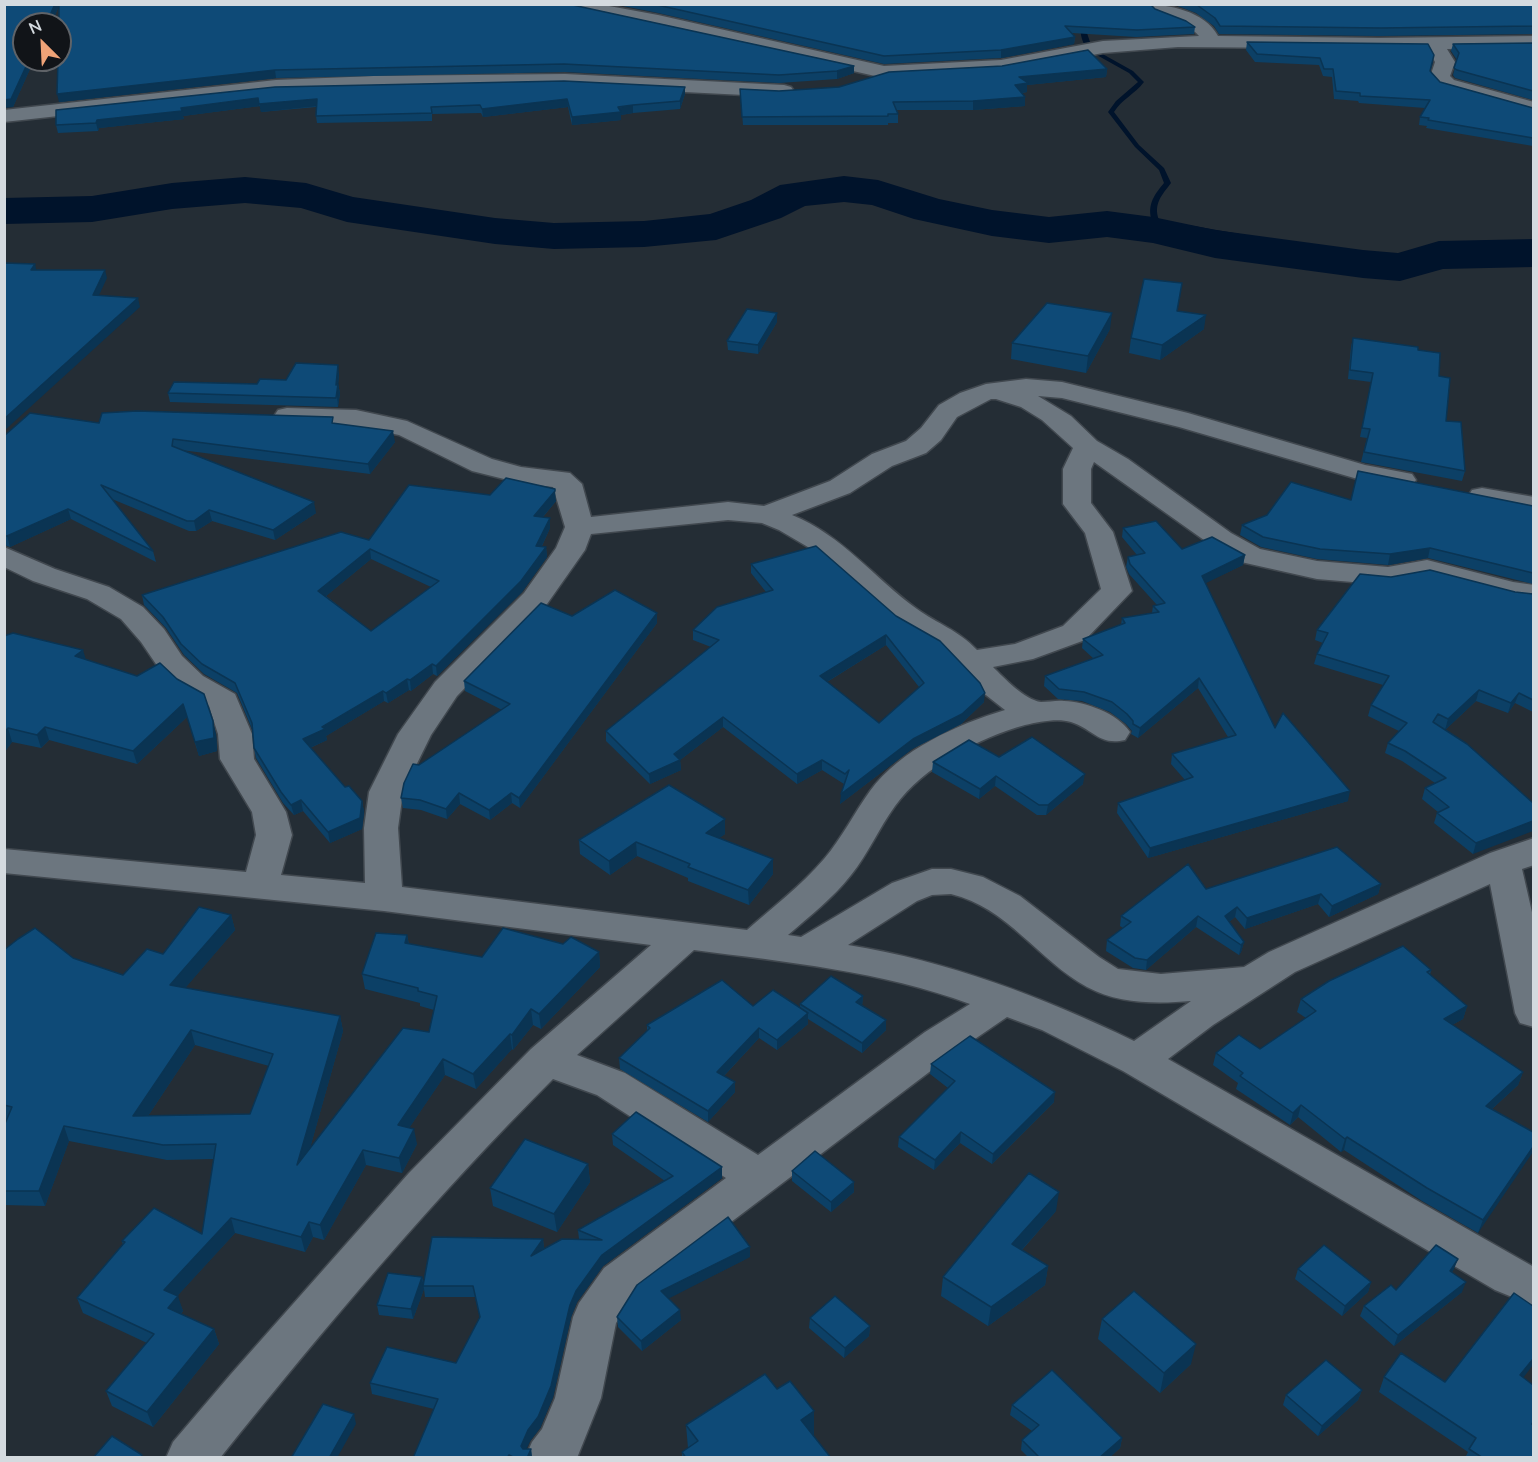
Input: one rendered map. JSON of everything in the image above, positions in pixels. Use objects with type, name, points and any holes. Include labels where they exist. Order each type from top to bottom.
[{"type":"street","points":[[566,4],[658,21],[884,72],[1001,66],[1103,47],[1211,40],[1435,44],[1533,42]]},
{"type":"street","points":[[1151,4],[1160,11],[1191,20],[1201,26],[1209,33],[1211,40]]},
{"type":"street","points":[[1435,44],[1445,62],[1440,78],[1447,84],[1533,108]]},
{"type":"street","points":[[854,83],[884,72]]},
{"type":"street","points":[[4,116],[276,86],[374,82],[565,80],[737,89],[804,90]]},
{"type":"street","points":[[767,515],[840,487],[882,460],[916,447],[930,434],[948,411],[986,392],[1026,387],[1062,390],[1188,421],[1361,472],[1533,506]]},
{"type":"street","points":[[986,392],[1028,400],[1054,416],[1078,435],[1087,447],[1118,465],[1221,539],[1251,556],[1317,570],[1388,576],[1411,570],[1427,569],[1512,591],[1533,594]]},
{"type":"street","points":[[262,416],[356,418],[407,429],[482,465],[520,476],[560,479],[568,484],[579,527],[570,550],[547,579],[536,598],[446,689],[415,734],[386,792],[381,828],[384,898]]},
{"type":"street","points":[[972,661],[1022,652],[1074,633],[1117,591],[1099,532],[1077,504],[1077,470],[1087,447]]},
{"type":"street","points":[[579,527],[728,511],[767,515],[789,524],[824,544],[890,603],[908,617],[952,642],[972,661],[988,681],[1013,701],[1036,713]]},
{"type":"street","points":[[6,559],[98,593],[132,613],[153,636],[171,663],[192,683],[224,701],[235,734],[237,759],[269,812],[274,835],[260,886]]},
{"type":"street","points":[[753,946],[836,869],[890,788],[930,756],[975,731],[1036,713],[1063,710],[1087,716],[1113,732]]},
{"type":"street","points":[[1137,1060],[1250,981],[1282,962],[1518,856],[1533,1013]]},
{"type":"street","points":[[4,861],[384,898],[684,938],[805,951],[880,964],[963,986],[1056,1020],[1137,1060],[1411,1220],[1511,1277],[1533,1287]]},
{"type":"street","points":[[805,951],[865,917],[890,898],[911,888],[933,882],[955,881],[976,887],[1004,903],[1089,969],[1109,981],[1140,987],[1187,987],[1250,981]]},
{"type":"street","points":[[190,1458],[266,1364],[397,1214],[545,1060],[619,990],[684,938]]},
{"type":"street","points":[[557,1453],[578,1398],[595,1317],[620,1281],[939,1042],[1003,1001]]},
{"type":"street","points":[[545,1060],[611,1084],[760,1178]]},
{"type":"building","points":[[4,4],[55,4],[51,12],[12,12],[12,72],[23,72],[11,99],[4,100]]},
{"type":"building","points":[[59,4],[568,4],[854,66],[837,71],[779,75],[564,64],[275,70],[57,94],[58,72],[72,72],[72,12],[59,12]]},
{"type":"building","points":[[653,4],[1150,4],[1155,9],[1195,27],[1137,30],[1065,26],[1075,37],[1001,50],[884,56]]},
{"type":"building","points":[[1194,4],[1533,4],[1533,26],[1381,28],[1220,26],[1215,18]]},
{"type":"building","points":[[1247,42],[1428,44],[1434,55],[1430,71],[1440,82],[1533,108],[1533,138],[1420,117],[1430,100],[1360,96],[1360,93],[1336,91],[1333,69],[1324,69],[1320,58],[1257,54]]},
{"type":"building","points":[[1533,43],[1533,91],[1454,68],[1459,53],[1453,44]]},
{"type":"building","points":[[1088,50],[1107,69],[1019,77],[1028,83],[1015,85],[1025,97],[973,101],[893,102],[898,114],[888,114],[888,116],[742,117],[740,89],[779,91],[839,87],[889,72],[1002,66]]},
{"type":"building","points":[[564,81],[685,87],[680,101],[618,107],[621,112],[572,117],[567,99],[482,109],[480,105],[431,107],[432,113],[316,116],[317,99],[259,104],[258,98],[181,108],[182,111],[97,120],[96,123],[56,125],[56,110],[275,87]]},
{"type":"building","points":[[4,263],[35,264],[31,270],[105,270],[93,295],[138,298],[4,419]]},
{"type":"building","points":[[1144,279],[1182,283],[1177,311],[1206,315],[1162,345],[1131,338]]},
{"type":"building","points":[[1047,303],[1112,313],[1088,356],[1012,343]]},
{"type":"building","points":[[747,309],[777,313],[758,345],[727,341]]},
{"type":"building","points":[[1353,338],[1418,347],[1418,350],[1440,353],[1439,376],[1450,378],[1446,421],[1461,422],[1465,471],[1364,452],[1370,429],[1362,428],[1373,373],[1350,370]]},
{"type":"building","points":[[296,363],[338,365],[336,398],[168,393],[174,382],[257,384],[260,379],[286,380]]},
{"type":"building","points":[[137,411],[333,417],[332,423],[393,431],[368,464],[173,439],[172,446],[314,502],[273,530],[209,510],[194,521],[187,521],[101,485],[153,551],[68,509],[4,536],[4,436],[30,413],[99,423],[102,413]]},
{"type":"building","points":[[1358,471],[1533,506],[1533,573],[1430,548],[1390,554],[1320,549],[1263,537],[1242,525],[1267,515],[1291,482],[1351,500]]},
{"type":"building","points":[[506,478],[555,489],[534,516],[550,518],[536,546],[546,547],[521,581],[436,666],[432,664],[410,680],[407,679],[386,693],[383,691],[322,727],[325,729],[303,739],[345,787],[349,786],[362,801],[360,818],[328,832],[301,800],[291,805],[281,792],[254,748],[252,723],[235,683],[202,664],[181,644],[163,617],[142,595],[341,532],[369,540],[409,485],[490,495]],"holes":[[[370,549],[439,581],[371,631],[318,591]]]},
{"type":"building","points":[[1156,521],[1182,549],[1212,537],[1245,555],[1202,576],[1275,728],[1283,713],[1350,791],[1150,848],[1118,803],[1193,777],[1172,754],[1236,735],[1199,678],[1140,728],[1133,724],[1127,714],[1112,702],[1084,692],[1059,689],[1045,676],[1103,655],[1083,639],[1125,623],[1122,618],[1159,612],[1153,606],[1165,603],[1130,564],[1128,557],[1145,553],[1123,528]]},
{"type":"building","points":[[816,546],[896,616],[940,641],[980,683],[985,693],[962,714],[913,739],[841,794],[849,770],[845,774],[822,760],[797,774],[723,717],[674,754],[680,760],[649,774],[606,731],[719,640],[693,630],[717,607],[773,590],[751,564]],"holes":[[[886,635],[924,683],[879,723],[820,676]]]},
{"type":"building","points":[[1430,570],[1515,592],[1533,594],[1533,700],[1519,693],[1511,703],[1479,690],[1448,719],[1438,714],[1433,722],[1467,744],[1533,803],[1533,821],[1476,843],[1437,813],[1449,807],[1425,788],[1446,778],[1405,751],[1388,743],[1407,723],[1371,705],[1389,676],[1317,654],[1328,633],[1317,630],[1360,574],[1391,577]]},
{"type":"building","points":[[615,590],[657,613],[519,798],[511,793],[489,810],[459,793],[446,809],[420,800],[401,798],[404,783],[413,764],[419,765],[510,704],[464,681],[541,603],[572,616]]},
{"type":"building","points":[[13,633],[83,650],[75,656],[137,676],[160,663],[177,679],[204,694],[213,721],[214,738],[195,742],[183,704],[133,751],[45,727],[37,735],[8,728],[4,733],[4,636]]},
{"type":"building","points":[[1032,737],[1085,774],[1048,805],[1039,805],[996,776],[980,789],[933,762],[969,740],[999,757]]},
{"type":"building","points":[[669,785],[725,819],[706,833],[773,859],[748,890],[688,867],[690,864],[636,842],[609,861],[579,840]]},
{"type":"building","points":[[1337,847],[1381,884],[1332,906],[1321,894],[1247,918],[1237,907],[1225,916],[1244,942],[1241,945],[1198,916],[1147,960],[1135,958],[1107,940],[1131,922],[1121,916],[1188,864],[1206,889]]},
{"type":"building","points":[[199,907],[231,915],[170,985],[340,1016],[297,1165],[403,1028],[429,1032],[437,996],[418,991],[418,988],[362,974],[376,933],[407,935],[405,943],[482,957],[503,928],[563,944],[571,937],[599,952],[539,1014],[531,1009],[512,1035],[510,1034],[473,1074],[443,1059],[398,1125],[414,1129],[399,1158],[363,1150],[320,1225],[309,1222],[301,1237],[231,1218],[164,1290],[178,1296],[168,1308],[214,1329],[147,1412],[106,1391],[154,1334],[77,1298],[125,1242],[122,1241],[154,1208],[202,1234],[216,1144],[163,1145],[64,1126],[39,1191],[4,1191],[4,1126],[12,1107],[4,1105],[4,950],[35,928],[73,958],[123,975],[147,949],[163,954]],"holes":[[[191,1030],[273,1054],[250,1114],[133,1116]]]},
{"type":"building","points":[[1403,946],[1431,970],[1427,972],[1467,1006],[1444,1019],[1523,1072],[1486,1106],[1533,1132],[1533,1147],[1483,1220],[1427,1188],[1347,1137],[1345,1139],[1301,1105],[1293,1113],[1240,1076],[1243,1073],[1216,1053],[1239,1035],[1260,1049],[1316,1011],[1301,999],[1329,981]]},
{"type":"building","points":[[831,976],[863,996],[856,1002],[886,1020],[862,1043],[800,1004]]},
{"type":"building","points":[[722,980],[753,1006],[773,990],[808,1013],[777,1040],[759,1028],[717,1072],[735,1082],[708,1111],[619,1058],[650,1028],[647,1025]]},
{"type":"building","points":[[970,1036],[1055,1092],[993,1154],[961,1132],[935,1160],[899,1137],[955,1081],[931,1064]]},
{"type":"building","points":[[636,1112],[722,1167],[602,1255],[576,1291],[570,1305],[551,1386],[538,1417],[528,1430],[521,1446],[523,1449],[531,1449],[527,1458],[515,1458],[509,1455],[507,1458],[413,1458],[438,1399],[370,1383],[387,1347],[456,1363],[480,1317],[473,1286],[423,1286],[432,1237],[543,1239],[531,1256],[562,1239],[602,1240],[578,1230],[673,1176],[612,1134]]},
{"type":"building","points":[[525,1139],[588,1164],[554,1214],[490,1188]]},
{"type":"building","points":[[815,1151],[854,1182],[831,1202],[792,1171]]},
{"type":"building","points":[[1029,1173],[1059,1192],[1012,1244],[1048,1266],[991,1307],[943,1277]]},
{"type":"building","points":[[728,1217],[750,1247],[661,1291],[680,1310],[641,1341],[617,1317],[637,1285]]},
{"type":"building","points":[[1324,1245],[1371,1282],[1345,1306],[1298,1269]]},
{"type":"building","points":[[1436,1245],[1458,1259],[1450,1271],[1466,1282],[1398,1335],[1364,1306],[1391,1285],[1396,1290]]},
{"type":"building","points":[[388,1273],[422,1277],[411,1309],[377,1305]]},
{"type":"building","points":[[1134,1291],[1196,1344],[1164,1373],[1102,1319]]},
{"type":"building","points":[[1514,1293],[1533,1306],[1533,1359],[1520,1375],[1533,1385],[1533,1458],[1483,1458],[1469,1449],[1476,1438],[1384,1377],[1401,1353],[1445,1382]]},
{"type":"building","points":[[835,1296],[870,1326],[845,1348],[810,1318]]},
{"type":"building","points":[[1326,1360],[1362,1390],[1322,1426],[1286,1395]]},
{"type":"building","points":[[1052,1370],[1122,1438],[1099,1458],[1040,1458],[1022,1440],[1039,1425],[1012,1405]]},
{"type":"building","points":[[765,1374],[777,1389],[790,1381],[814,1411],[801,1420],[831,1458],[686,1458],[682,1452],[698,1441],[686,1425]]},
{"type":"building","points":[[323,1404],[354,1414],[329,1458],[291,1458]]},
{"type":"building","points":[[112,1436],[142,1455],[140,1458],[93,1458]]},
{"type":"waterway","points":[[1082,4],[1084,33],[1089,48]]},
{"type":"waterway","points":[[1097,53],[1131,72],[1141,82],[1118,102],[1111,112],[1137,146],[1162,169],[1168,183],[1153,205],[1156,222],[1237,236],[1259,250]]},
{"type":"waterway","points":[[4,211],[92,209],[172,196],[245,190],[306,196],[347,209],[495,231],[554,236],[644,234],[716,227],[766,209],[795,194],[844,189],[878,193],[929,210],[992,223],[1049,230],[1107,224],[1153,230],[1215,244],[1363,264],[1400,267],[1439,255],[1534,253]]}]
